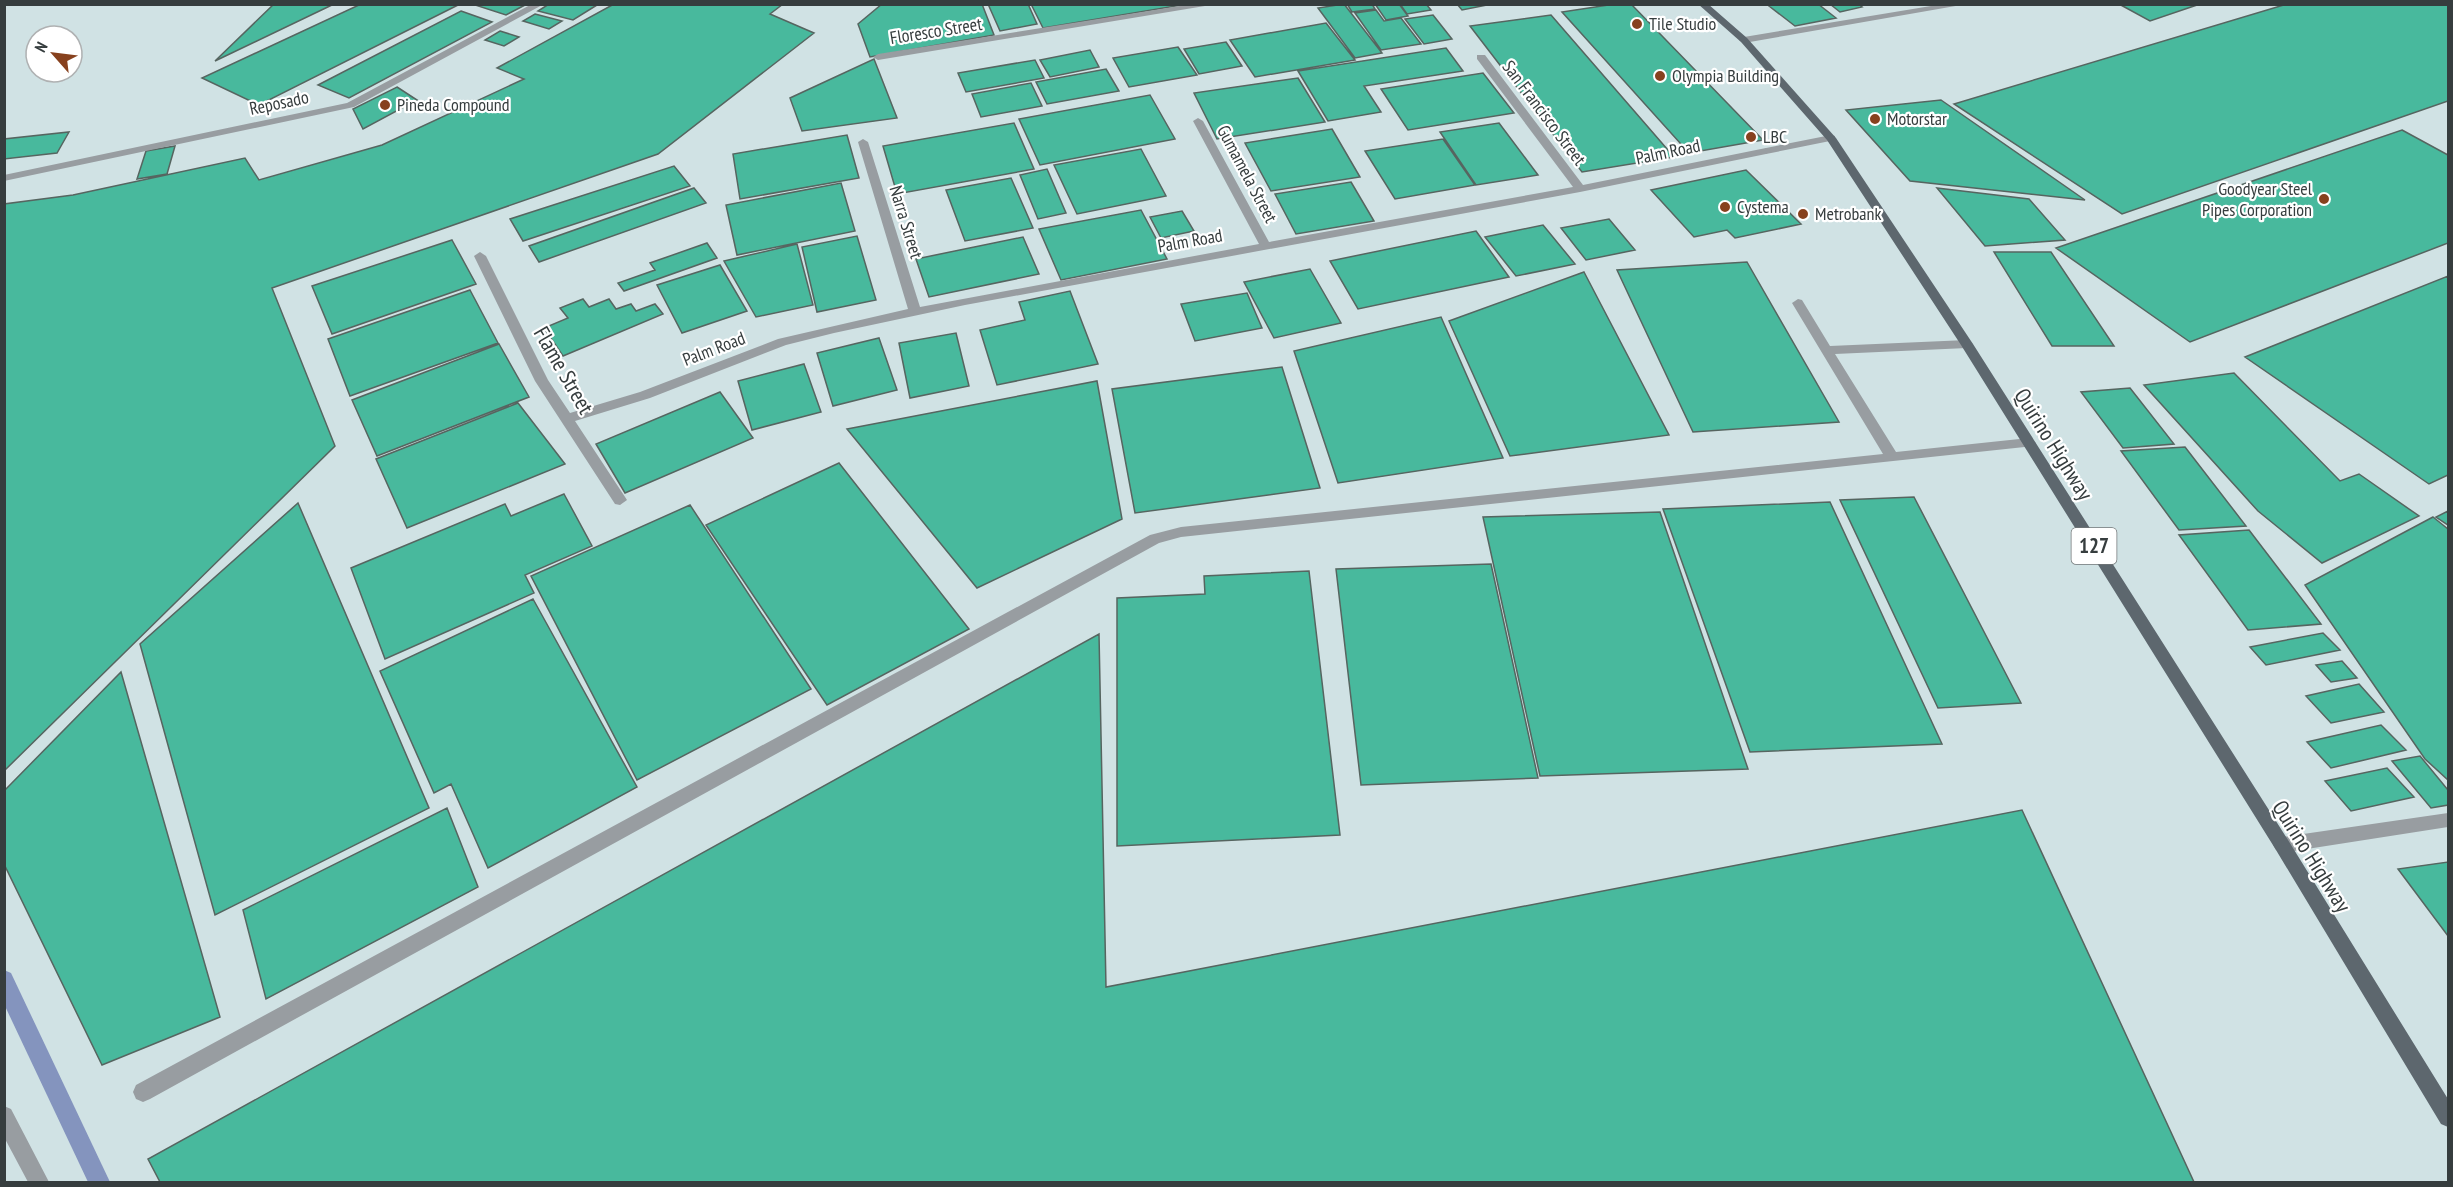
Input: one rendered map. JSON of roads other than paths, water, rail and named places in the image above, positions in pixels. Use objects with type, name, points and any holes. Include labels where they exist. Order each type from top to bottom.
[{"type":"main road","name":"Quirino Highway","points":[[1702,4],[1744,40],[1831,138],[1967,344],[2282,845],[2448,1117]]},
{"type":"street","name":"Reposado","points":[[4,178],[350,105],[540,4]]},
{"type":"street","name":"Floresco Street","points":[[878,57],[1213,4]]},
{"type":"street","points":[[1744,40],[1963,4]]},
{"type":"street","name":"San Francisco Street","points":[[1481,57],[1580,189]]},
{"type":"street","name":"Gumamela Street","points":[[1198,121],[1265,245]]},
{"type":"street","name":"Palm Road","points":[[566,419],[645,394],[782,342],[915,312],[1265,245],[1580,189],[1831,138]]},
{"type":"street","name":"Narra Street","points":[[863,142],[915,312]]},
{"type":"street","name":"Flame Street","points":[[480,256],[542,381],[620,500]]},
{"type":"street","points":[[1798,303],[1892,457]]},
{"type":"street","points":[[1826,350],[1967,344]]},
{"type":"street","points":[[143,1092],[1155,539],[1181,532],[2029,443]]},
{"type":"street","points":[[2282,845],[2448,820]]},
{"type":"street","points":[[4,1116],[39,1182]]},
{"type":"waterway","points":[[4,980],[99,1182]]},
{"type":"place","name":"Tile Studio","points":[[1637,24]]},
{"type":"place","name":"Olympia Building","points":[[1660,76]]},
{"type":"place","name":"Pineda Compound","points":[[385,105]]},
{"type":"place","name":"Motorstar","points":[[1875,119]]},
{"type":"place","name":"LBC","points":[[1751,137]]},
{"type":"place","name":"Goodyear Steel Pipes Corporation","points":[[2324,199]]},
{"type":"place","name":"Cystema","points":[[1725,207]]},
{"type":"place","name":"Metrobank","points":[[1803,214]]}]
